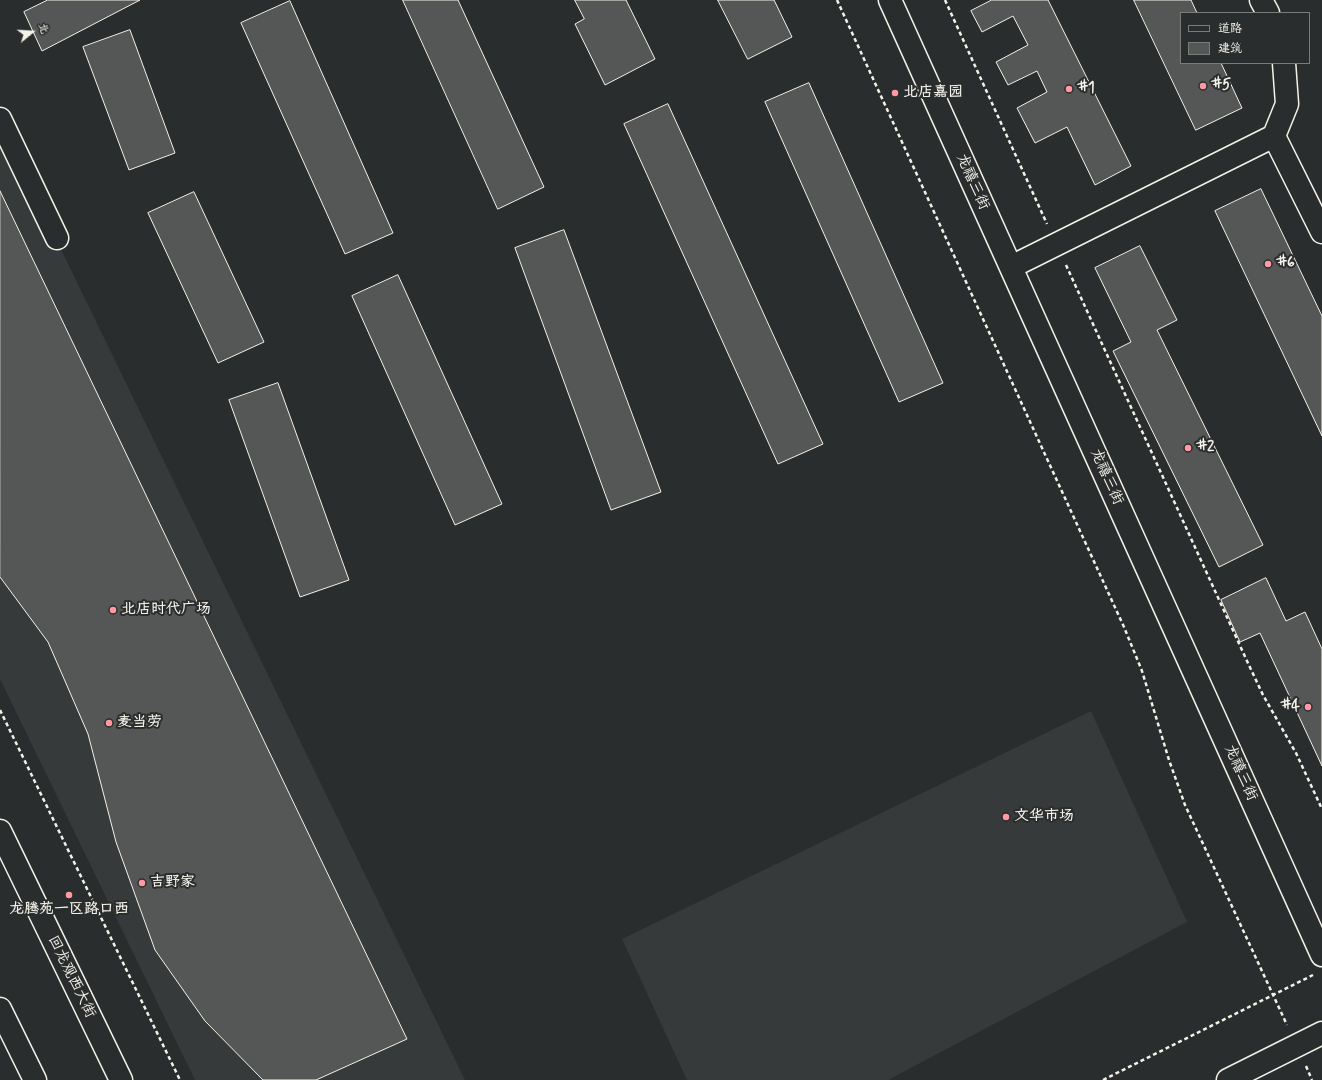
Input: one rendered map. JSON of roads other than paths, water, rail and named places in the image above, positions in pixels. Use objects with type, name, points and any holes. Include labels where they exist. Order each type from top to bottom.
[{"type":"street","name":"龙禧三街","points":[[890,0],[1011,267],[1319,964]]},
{"type":"street","points":[[1261,0],[1267,12]]},
{"type":"street","points":[[1011,267],[1274,136],[1287,104],[1284,64]]},
{"type":"street","points":[[0,119],[57,238]]},
{"type":"street","points":[[1274,136],[1322,232]]},
{"type":"street","name":"回龙观西大街","points":[[0,830],[121,1080]]},
{"type":"street","points":[[0,1009],[35,1080]]},
{"type":"street","points":[[1228,1080],[1322,1033]]},
{"type":"place","name":"#5","points":[[1203,86]]},
{"type":"place","name":"#1","points":[[1069,89]]},
{"type":"place","name":"北店嘉园","points":[[895,93]]},
{"type":"place","name":"#6","points":[[1268,264]]},
{"type":"place","name":"#2","points":[[1188,448]]},
{"type":"place","name":"北店时代广场","points":[[113,610]]},
{"type":"place","name":"#4","points":[[1308,707]]},
{"type":"place","name":"麦当劳","points":[[109,723]]},
{"type":"place","name":"文华市场","points":[[1006,817]]},
{"type":"place","name":"吉野家","points":[[142,883]]},
{"type":"place","name":"龙腾苑一区路口西","points":[[69,895]]}]
